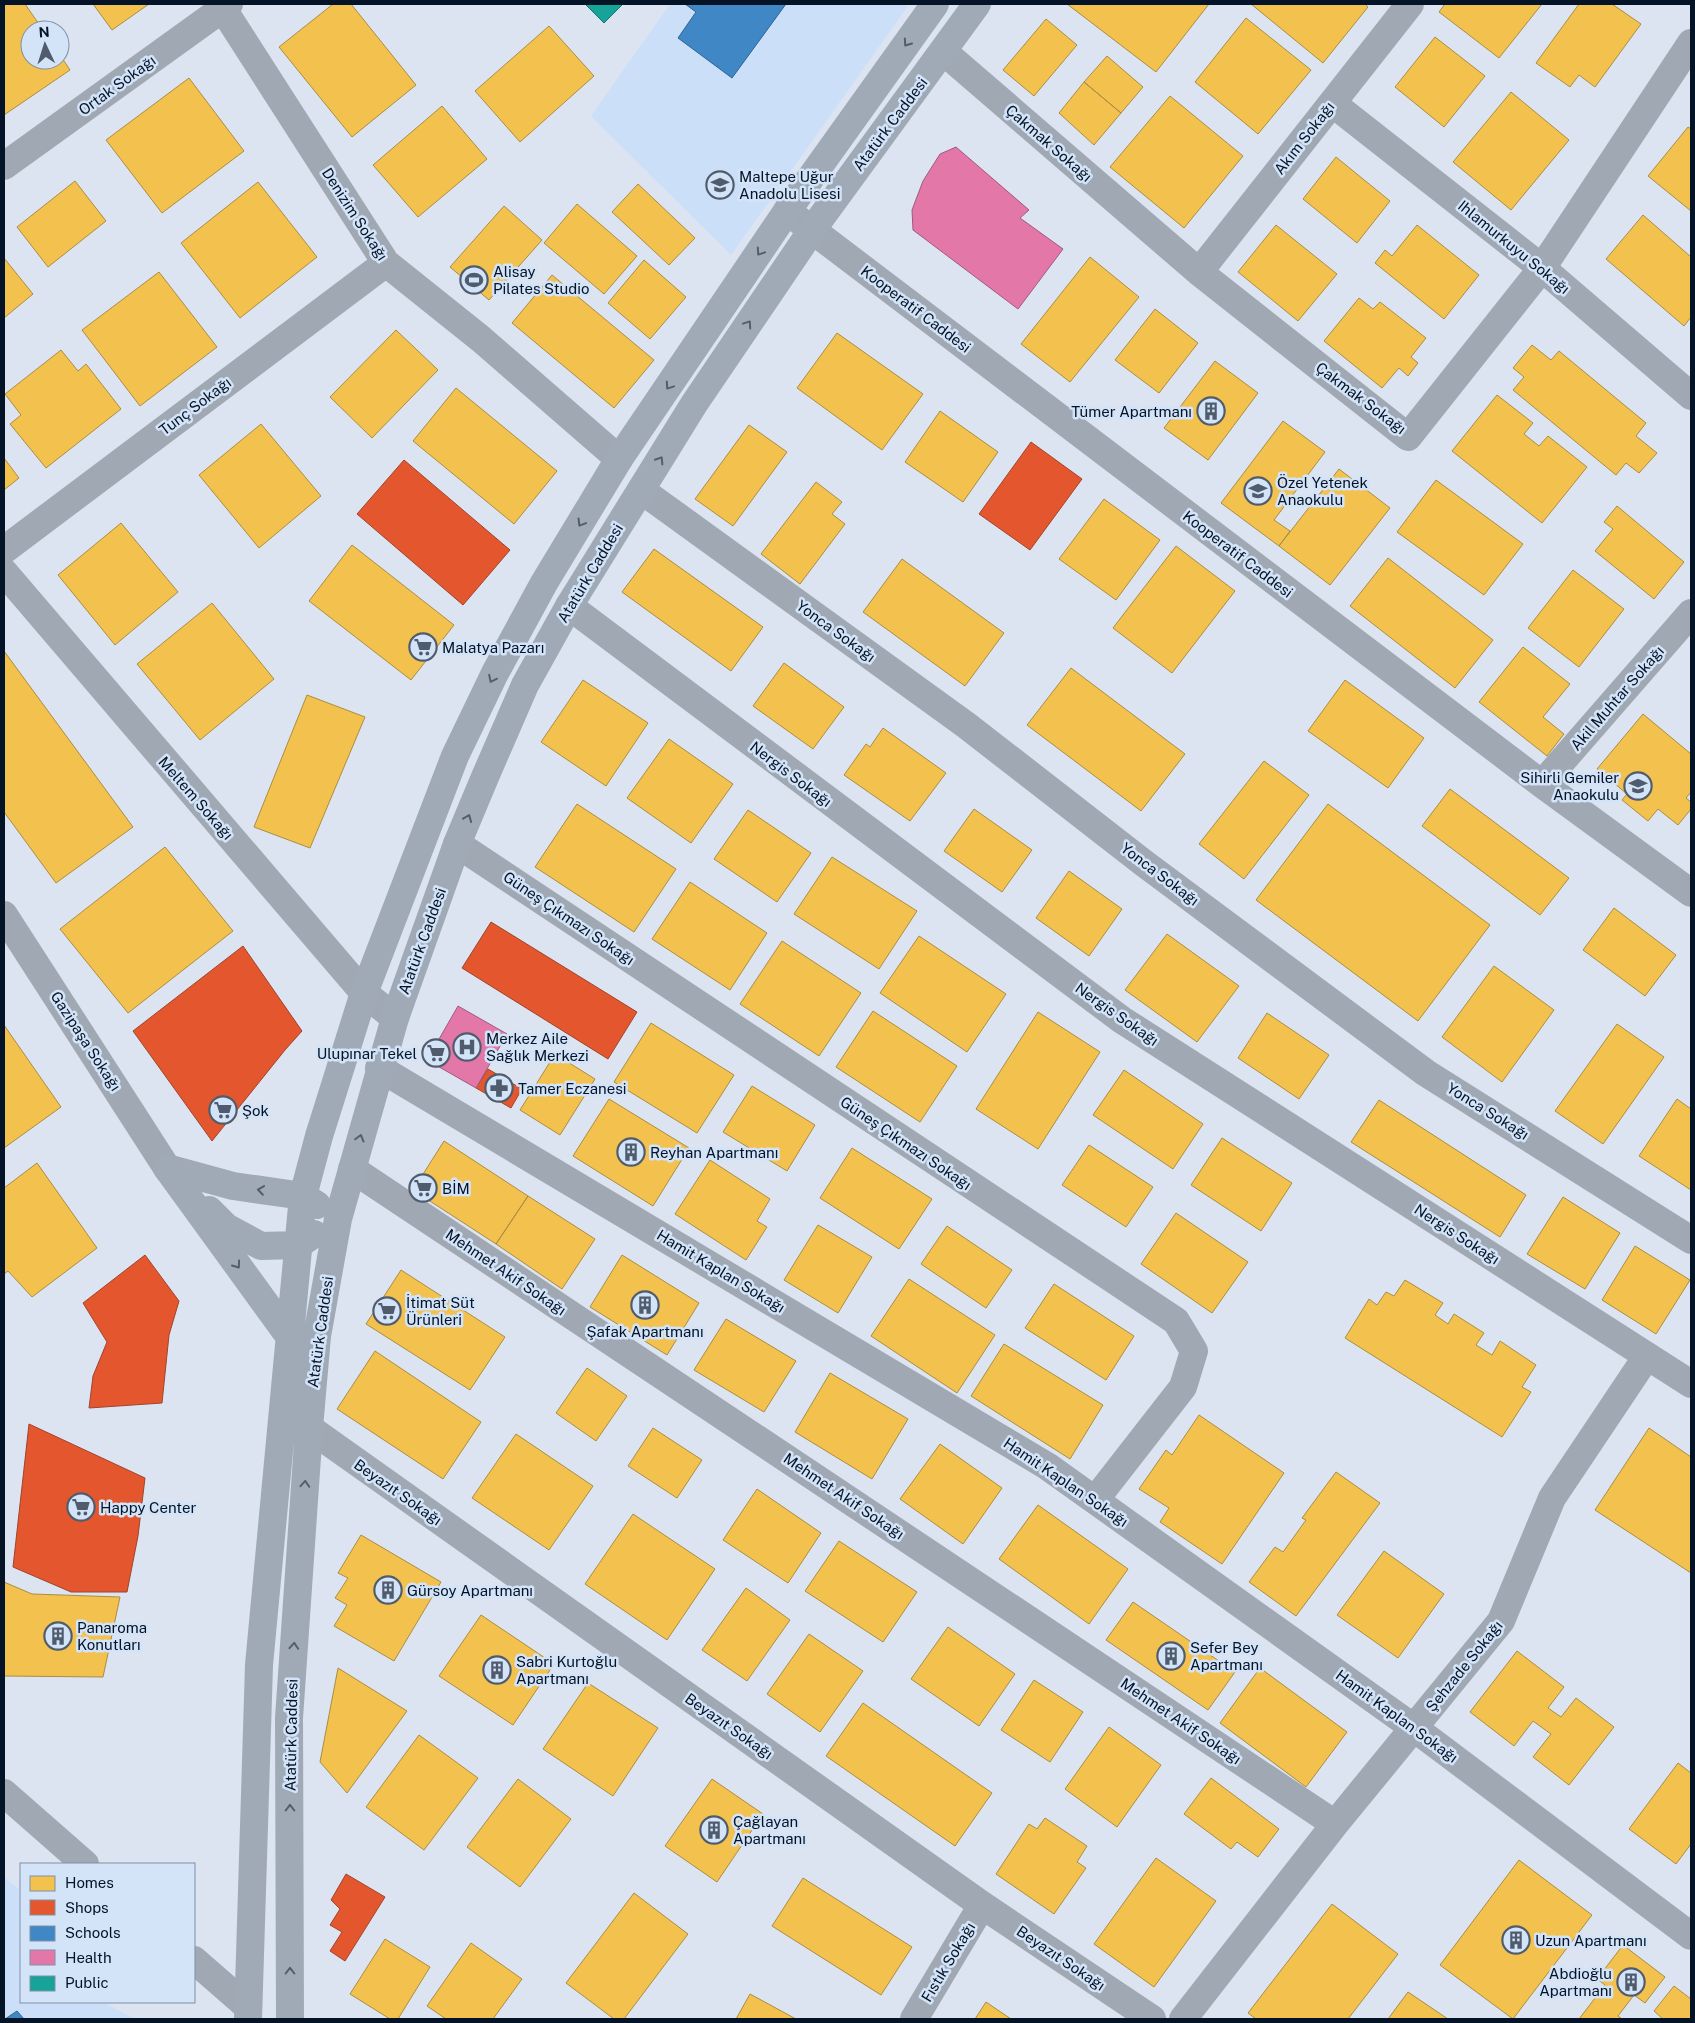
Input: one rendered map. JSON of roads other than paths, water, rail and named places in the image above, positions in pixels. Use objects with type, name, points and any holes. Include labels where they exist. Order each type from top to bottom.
[{"type":"main road","name":"Atatürk Caddesi","points":[[248,2013],[259,1665],[303,1196],[319,1136],[364,993],[455,756],[495,673],[544,583],[619,460],[787,211],[935,4]]},
{"type":"main road","name":"Atatürk Caddesi","points":[[290,2019],[289,1718],[317,1336],[338,1218],[379,1068],[395,1018],[457,844],[525,685],[569,606],[694,404],[812,230],[944,52],[977,4]]},
{"type":"main road","points":[[167,1168],[232,1186],[303,1196],[338,1218],[298,1244],[261,1246],[226,1227],[167,1168]]},
{"type":"main road","points":[[167,1168],[289,1336]]},
{"type":"street","name":"Akım Sokağı","points":[[1199,272],[1410,4]]},
{"type":"street","name":"Ortak Sokağı","points":[[4,166],[226,7]]},
{"type":"street","name":"Denizim Sokağı","points":[[226,7],[386,263],[481,339],[619,460]]},
{"type":"street","name":"Çakmak Sokağı","points":[[944,52],[1199,272],[1408,437],[1542,268],[1691,43]]},
{"type":"street","name":"Ihlamurkuyu Sokağı","points":[[1332,103],[1542,268],[1691,396]]},
{"type":"street","name":"Kooperatif Caddesi","points":[[787,211],[1542,784],[1691,893]]},
{"type":"street","name":"Tunç Sokağı","points":[[4,550],[386,263]]},
{"type":"street","name":"Yonca Sokağı","points":[[641,490],[966,725],[1145,864],[1426,1073],[1691,1240]]},
{"type":"street","name":"Meltem Sokağı","points":[[4,572],[364,993],[395,1018]]},
{"type":"street","name":"Nergis Sokağı","points":[[569,606],[1122,1020],[1648,1356],[1689,1379]]},
{"type":"street","name":"Akil Muhtar Sokağı","points":[[1542,784],[1691,613]]},
{"type":"street","name":"Güneş Çıkmazı Sokağı","points":[[457,844],[1176,1321],[1194,1351],[1183,1387],[1095,1500]]},
{"type":"street","name":"Gazipaşa Sokağı","points":[[4,915],[11,943],[167,1168]]},
{"type":"street","name":"Hamit Kaplan Sokağı","points":[[379,1068],[1047,1466],[1414,1728],[1691,1936]]},
{"type":"street","name":"Mehmet Akif Sokağı","points":[[352,1169],[1335,1824]]},
{"type":"street","name":"Şehzade Sokağı","points":[[1183,2019],[1335,1824],[1502,1621],[1552,1498],[1648,1356]]},
{"type":"street","name":"Beyazıt Sokağı","points":[[309,1428],[982,1905],[1152,2019]]},
{"type":"street","points":[[4,1793],[84,1863]]},
{"type":"street","name":"Fıstık Sokağı","points":[[914,2019],[982,1905]]},
{"type":"street","points":[[195,1961],[248,2013]]},
{"type":"place","name":"Maltepe Uğur Anadolu Lisesi","points":[[720,185]]},
{"type":"place","name":"Alisay Pilates Studio","points":[[474,280]]},
{"type":"place","name":"Tümer Apartmanı","points":[[1211,411]]},
{"type":"place","name":"Özel Yetenek Anaokulu","points":[[1258,491]]},
{"type":"place","name":"Malatya Pazarı","points":[[423,647]]},
{"type":"place","name":"Sihirli Gemiler Anaokulu","points":[[1638,786]]},
{"type":"place","name":"Merkez Aile Sağlık Merkezi","points":[[467,1047]]},
{"type":"place","name":"Ulupınar Tekel","points":[[436,1053]]},
{"type":"place","name":"Tamer Eczanesi","points":[[499,1088]]},
{"type":"place","name":"Şok","points":[[223,1110]]},
{"type":"place","name":"Reyhan Apartmanı","points":[[631,1152]]},
{"type":"place","name":"BİM","points":[[423,1188]]},
{"type":"place","name":"Şafak Apartmanı","points":[[645,1305]]},
{"type":"place","name":"İtimat Süt Ürünleri","points":[[387,1311]]},
{"type":"place","name":"Happy Center","points":[[81,1507]]},
{"type":"place","name":"Gürsoy Apartmanı","points":[[388,1590]]},
{"type":"place","name":"Panaroma Konutları","points":[[58,1636]]},
{"type":"place","name":"Sefer Bey Apartmanı","points":[[1171,1656]]},
{"type":"place","name":"Sabri Kurtoğlu Apartmanı","points":[[497,1670]]},
{"type":"place","name":"Çağlayan Apartmanı","points":[[714,1830]]},
{"type":"place","name":"Uzun Apartmanı","points":[[1516,1940]]},
{"type":"place","name":"Abdioğlu Apartmanı","points":[[1631,1982]]}]
